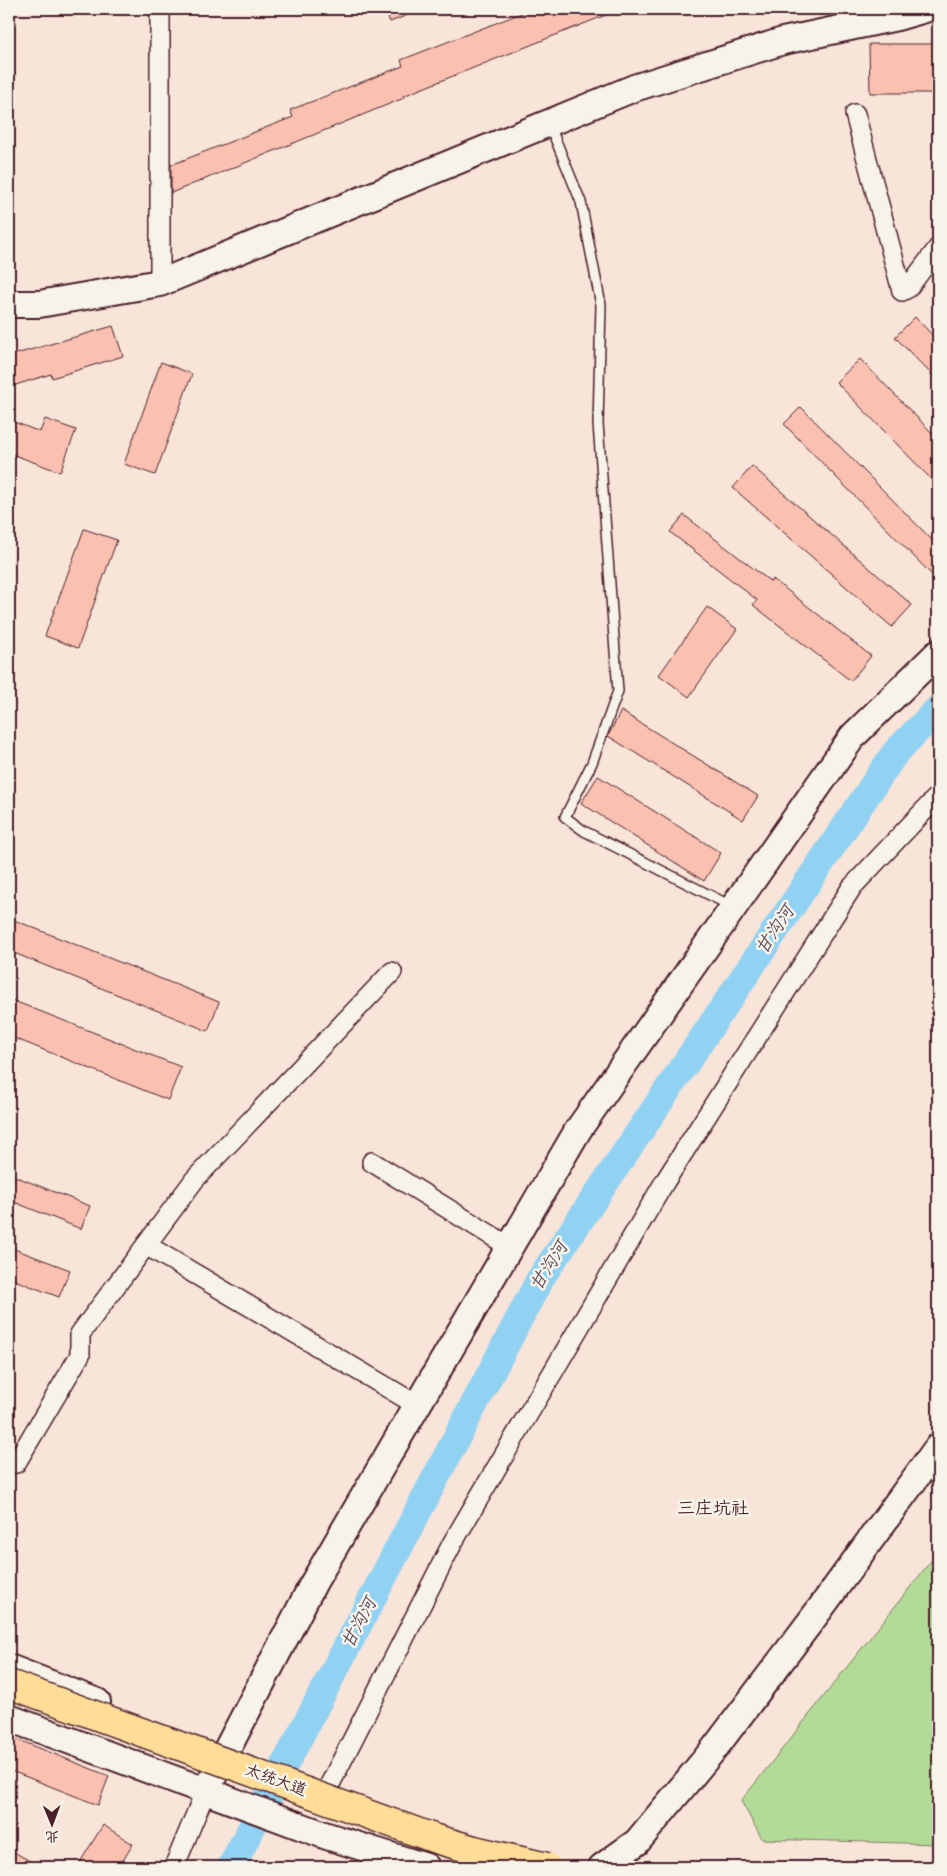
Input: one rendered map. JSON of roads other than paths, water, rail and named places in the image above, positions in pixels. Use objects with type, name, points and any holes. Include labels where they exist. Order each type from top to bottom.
[{"type":"main road","name":"太统大道","points":[[9,1684],[436,1838],[474,1850],[547,1867]]},
{"type":"main road","name":"太统大道","points":[[9,1704],[391,1843],[467,1867]]},
{"type":"street","points":[[160,9],[160,283]]},
{"type":"street","points":[[9,304],[39,304],[160,283],[634,88],[783,41],[897,13],[924,9]]},
{"type":"street","points":[[855,114],[902,291],[908,288],[938,248]]},
{"type":"street","points":[[174,1867],[206,1790],[238,1756],[314,1582],[578,1130],[853,736],[938,653]]},
{"type":"street","points":[[317,1786],[453,1542],[664,1183],[852,887],[938,796]]},
{"type":"street","points":[[16,1463],[80,1355],[80,1334],[195,1179],[392,972]]},
{"type":"street","points":[[372,1162],[510,1247]]},
{"type":"street","points":[[146,1245],[417,1405]]},
{"type":"street","points":[[602,1867],[637,1842],[714,1749],[820,1609],[938,1447]]},
{"type":"street","points":[[612,1867],[649,1852],[655,1845],[726,1759],[938,1474]]},
{"type":"street","points":[[9,1668],[478,1848],[554,1867]]},
{"type":"street","points":[[9,1718],[294,1823],[426,1867]]},
{"type":"lane","points":[[549,123],[581,202],[601,306],[598,424],[618,691],[592,763],[565,817],[584,832],[734,907]]},
{"type":"waterway","name":"甘沟河","points":[[231,1867],[540,1279],[895,753],[938,709]]},
{"type":"district","name":"三庄坑社","points":[[713,1508]]}]
